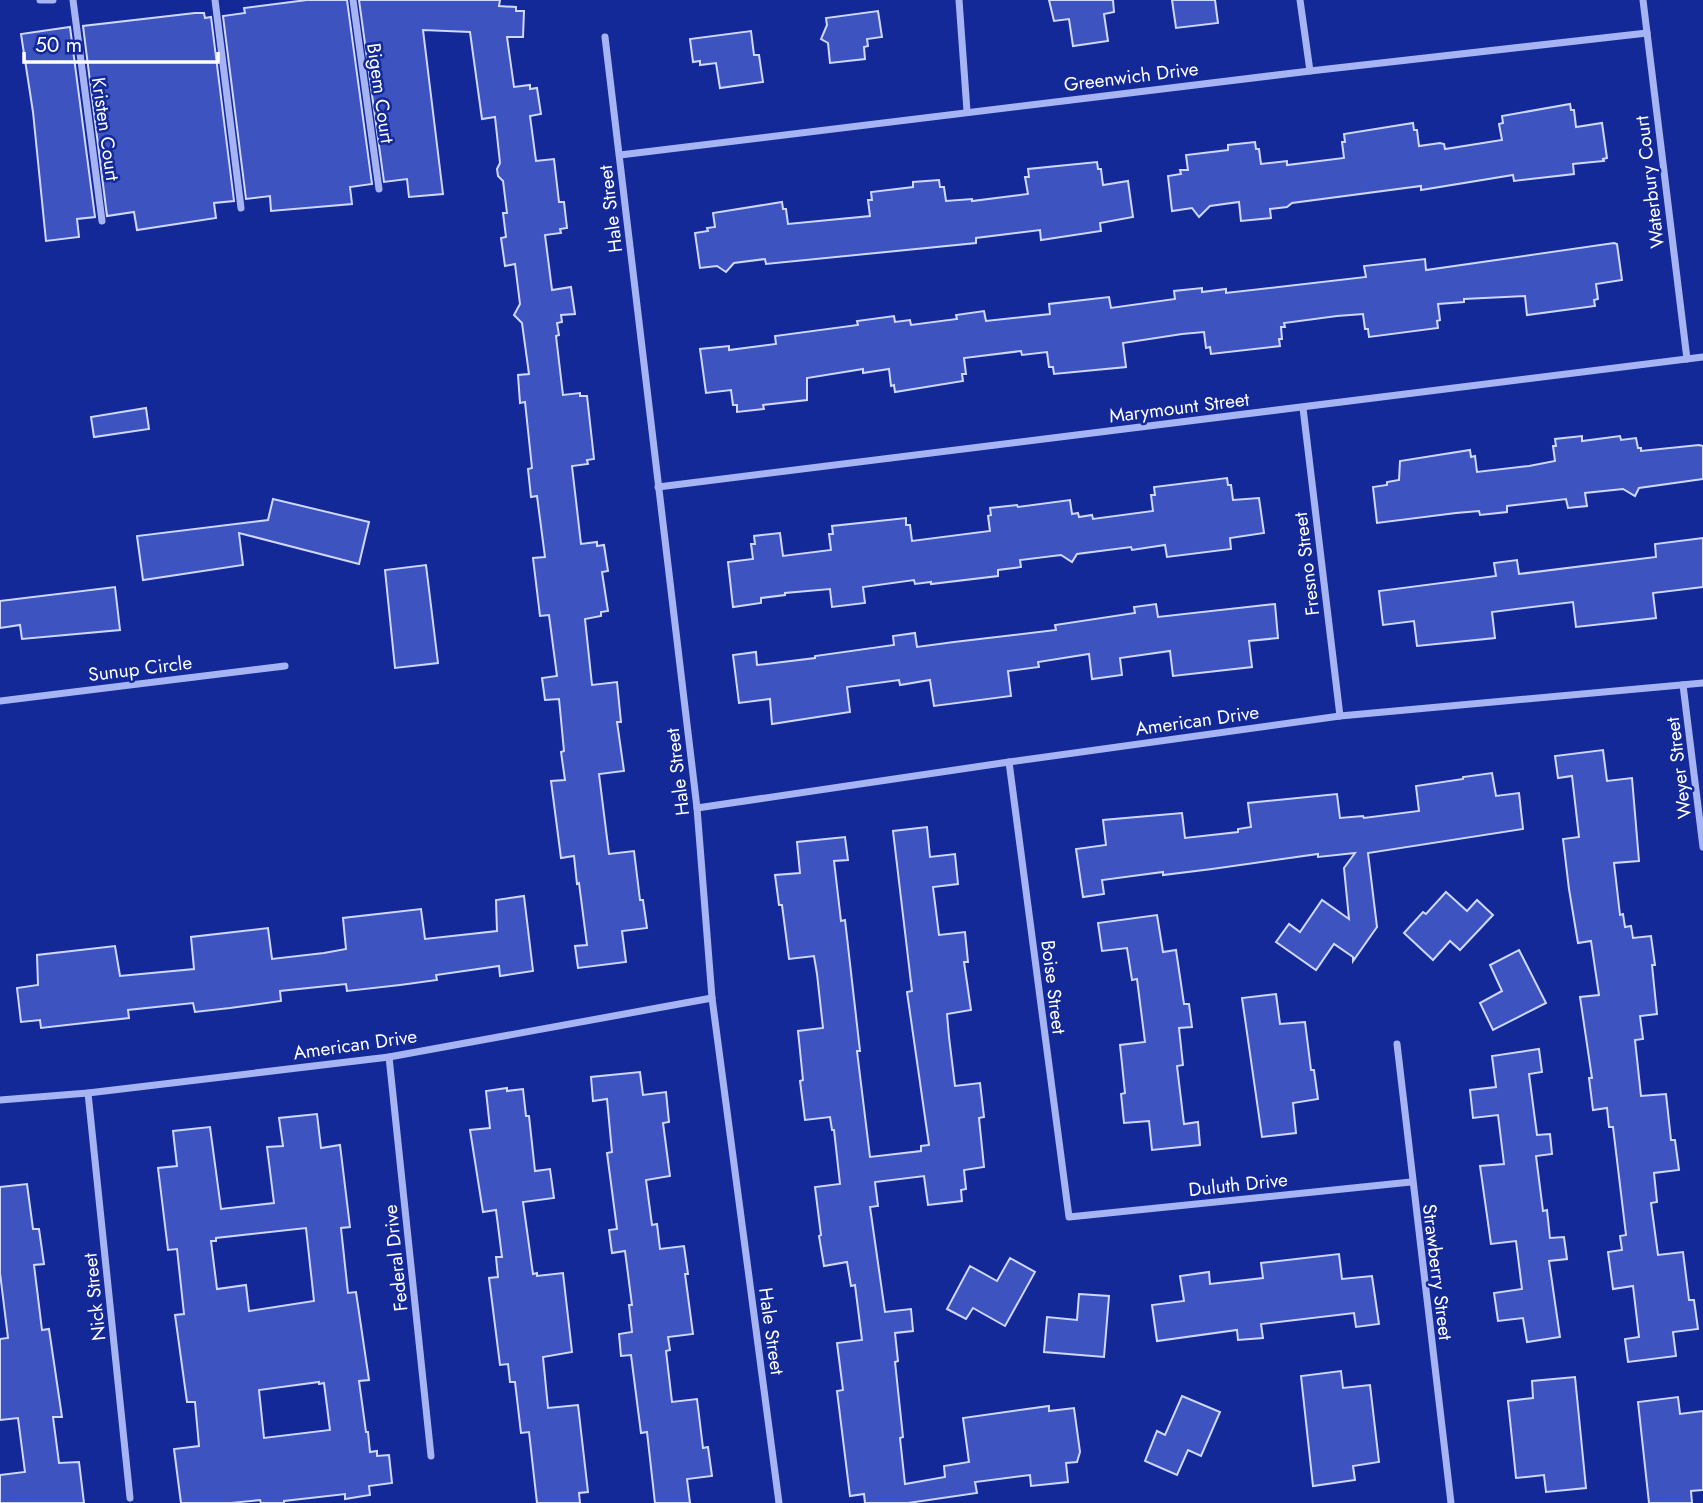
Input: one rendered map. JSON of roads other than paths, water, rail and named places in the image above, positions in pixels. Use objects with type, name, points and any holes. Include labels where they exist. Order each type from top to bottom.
[{"type":"street","points":[[40,0],[53,0]]},
{"type":"street","name":"Kristen Court","points":[[73,0],[102,221]]},
{"type":"street","points":[[215,0],[240,208]]},
{"type":"street","name":"Bigem Court","points":[[353,0],[379,189]]},
{"type":"street","points":[[959,0],[967,111]]},
{"type":"street","points":[[1300,0],[1310,71]]},
{"type":"street","name":"Waterbury Court","points":[[1643,0],[1687,359]]},
{"type":"street","name":"Greenwich Drive","points":[[620,155],[967,111],[1647,33]]},
{"type":"street","name":"Hale Street","points":[[605,37],[697,808],[712,998],[779,1503]]},
{"type":"street","name":"Marymount Street","points":[[659,487],[1703,357]]},
{"type":"street","name":"Fresno Street","points":[[1303,408],[1340,716]]},
{"type":"street","name":"Sunup Circle","points":[[0,701],[285,666]]},
{"type":"street","name":"American Drive","points":[[697,808],[1340,716],[1703,683]]},
{"type":"street","name":"Weyer Street","points":[[1684,685],[1703,848]]},
{"type":"street","name":"Boise Street","points":[[1009,762],[1069,1217]]},
{"type":"street","name":"American Drive","points":[[0,1100],[88,1093],[389,1057],[712,998]]},
{"type":"street","name":"Strawberry Street","points":[[1397,1044],[1411,1182],[1451,1503]]},
{"type":"street","name":"Federal Drive","points":[[389,1057],[431,1456]]},
{"type":"street","name":"Nick Street","points":[[88,1093],[130,1498]]},
{"type":"street","name":"Duluth Drive","points":[[1069,1217],[1411,1182]]}]
